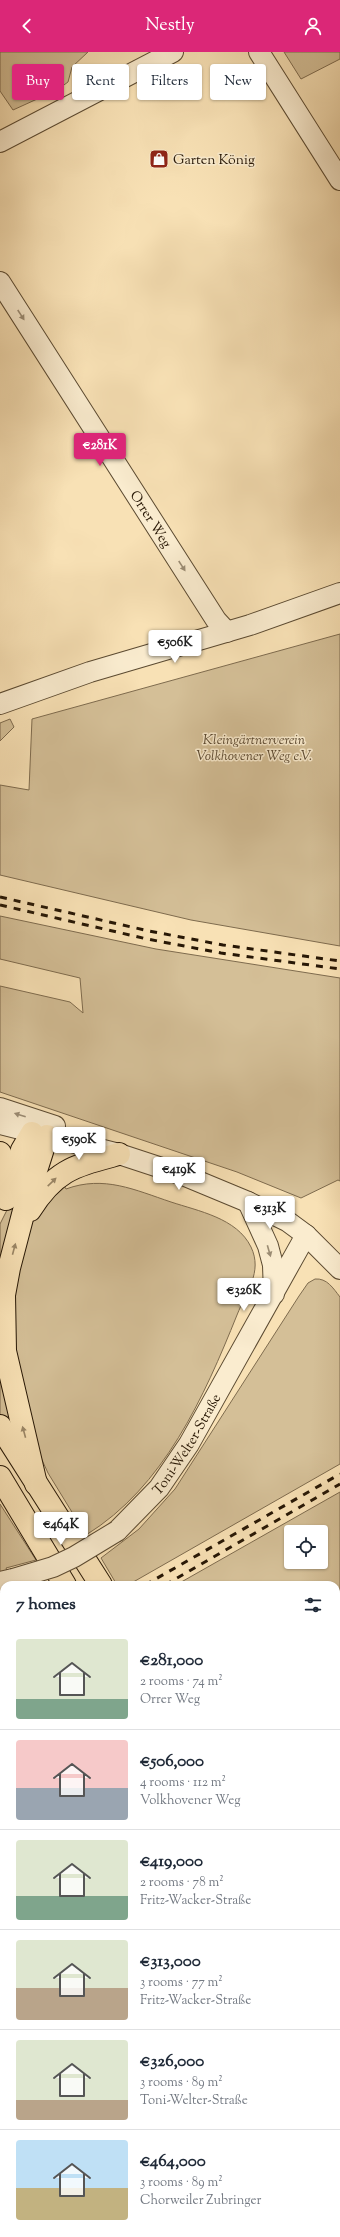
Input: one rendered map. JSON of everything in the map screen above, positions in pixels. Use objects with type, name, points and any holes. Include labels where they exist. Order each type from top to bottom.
[{"type":"highway","points":[[3,1205],[22,1150],[40,1128]]},
{"type":"highway","points":[[36,1484],[6,1351],[4,1295],[40,1128]]},
{"type":"highway","points":[[0,1153],[4,1166],[3,1205]]},
{"type":"highway","points":[[20,1225],[40,1194],[54,1179],[73,1167],[120,1154]]},
{"type":"highway","points":[[0,1426],[98,1581]]},
{"type":"highway","points":[[0,1477],[63,1581]]},
{"type":"street","points":[[0,142],[173,52]]},
{"type":"street","points":[[259,52],[340,180]]},
{"type":"street","name":"Orrer Weg","points":[[0,282],[216,620],[226,632]]},
{"type":"street","points":[[0,704],[90,672],[226,632],[340,593]]},
{"type":"street","points":[[0,1108],[40,1128],[183,1175],[248,1202],[287,1221],[306,1235],[340,1269]]},
{"type":"street","points":[[0,1124],[40,1128]]},
{"type":"street","points":[[248,1202],[268,1246],[273,1265],[274,1294]]},
{"type":"street","name":"Toni-Welter-Straße","points":[[6,1581],[53,1567],[74,1557],[117,1531],[159,1488],[189,1444],[306,1235]]},
{"type":"green space","points":[[0,52],[88,52],[75,64],[72,64],[68,82],[64,85],[64,64],[12,64],[12,100],[35,100],[13,110],[0,91]]},
{"type":"green space","points":[[284,52],[340,52],[340,59],[301,79]]},
{"type":"green space","name":"Kleingärtnerverein Volkhovener Weg e.V.","points":[[340,634],[340,946],[191,920],[0,875],[0,785],[29,790],[32,719]]},
{"type":"green space","points":[[10,719],[14,727],[0,741],[0,723]]},
{"type":"green space","points":[[0,916],[156,949],[340,978],[340,1181],[338,1180],[301,1198],[237,1172],[0,1092],[0,986],[70,1002],[83,1013],[80,978],[0,959]]},
{"type":"green space","points":[[24,1161],[0,1271],[0,1224],[8,1208]]},
{"type":"green space","points":[[60,1179],[66,1189],[93,1183],[119,1186],[145,1193],[216,1217],[227,1222],[245,1237],[251,1247],[255,1265],[249,1290],[210,1377],[178,1438],[159,1466],[138,1492],[114,1515],[86,1535],[48,1473],[36,1447],[12,1368],[15,1281],[36,1208]]},
{"type":"green space","points":[[315,1279],[323,1280],[332,1287],[340,1297],[340,1464],[135,1581],[115,1581],[101,1558],[139,1529],[175,1489],[308,1283]]},
{"type":"green space","points":[[0,1370],[16,1426],[0,1416]]},
{"type":"green space","points":[[340,1492],[340,1581],[183,1581]]},
{"type":"green space","points":[[0,1504],[36,1560],[6,1568],[8,1573],[0,1575]]},
{"type":"railway","points":[[0,897],[149,931],[223,945],[340,961]]},
{"type":"railway","points":[[0,905],[147,939],[221,953],[340,969]]},
{"type":"railway","points":[[152,1581],[340,1474]]},
{"type":"railway","points":[[172,1581],[340,1484]]},
{"type":"place","name":"Garten König","points":[[159,159]]}]
